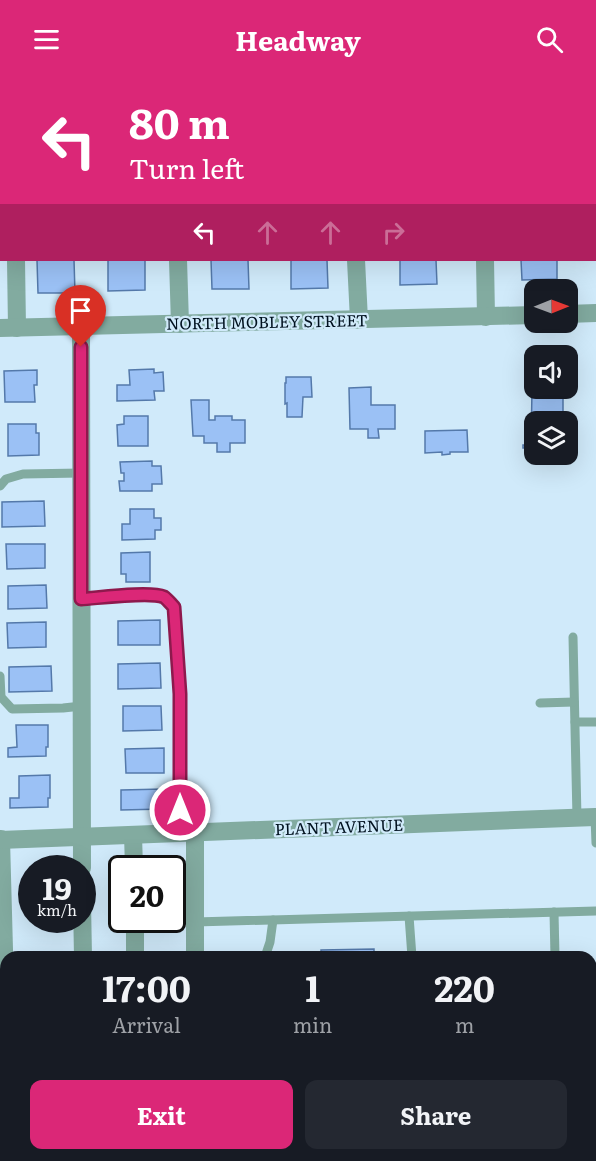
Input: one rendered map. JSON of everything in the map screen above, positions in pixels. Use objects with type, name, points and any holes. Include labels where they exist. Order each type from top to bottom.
[{"type":"street","points":[[9,328],[16,261]]},
{"type":"street","points":[[178,261],[180,324]]},
{"type":"street","points":[[356,261],[359,320]]},
{"type":"street","points":[[485,261],[486,317]]},
{"type":"street","points":[[578,314],[596,313]]},
{"type":"street","name":"NORTH MOBLEY STREET","points":[[9,328],[524,315]]},
{"type":"street","points":[[81,326],[82,855]]},
{"type":"street","name":"PLANT AVENUE","points":[[1,839],[586,817]]},
{"type":"street","points":[[187,833],[195,922],[195,951]]},
{"type":"street","points":[[133,835],[134,855]]},
{"type":"street","points":[[1,839],[4,951]]},
{"type":"street","points":[[83,933],[83,951]]},
{"type":"street","points":[[135,933],[135,951]]},
{"type":"lane","points":[[0,486],[6,479],[23,474],[81,472]]},
{"type":"lane","points":[[81,599],[151,595],[164,597],[174,607],[187,833]]},
{"type":"lane","points":[[573,637],[575,722],[586,817],[596,843]]},
{"type":"lane","points":[[0,676],[1,697],[12,708],[82,706]]},
{"type":"lane","points":[[540,703],[574,702]]},
{"type":"lane","points":[[575,722],[596,722]]},
{"type":"lane","points":[[195,922],[596,911]]},
{"type":"lane","points":[[554,912],[555,951]]},
{"type":"lane","points":[[409,916],[412,951]]},
{"type":"lane","points":[[267,951],[273,920]]},
{"type":"building","points":[[37,261],[74,261],[75,293],[38,293]]},
{"type":"building","points":[[108,261],[145,261],[145,290],[108,291]]},
{"type":"building","points":[[211,261],[248,261],[249,289],[212,289]]},
{"type":"building","points":[[291,261],[327,261],[328,288],[291,289]]},
{"type":"building","points":[[400,261],[436,261],[437,284],[400,285]]},
{"type":"building","points":[[521,261],[557,261],[557,279],[522,280]]},
{"type":"building","points":[[154,369],[154,373],[163,372],[164,391],[154,391],[155,400],[117,401],[117,385],[130,385],[129,370]]},
{"type":"building","points":[[37,370],[37,385],[34,385],[35,402],[5,402],[4,371]]},
{"type":"building","points":[[286,377],[311,377],[312,397],[303,397],[302,417],[287,417]]},
{"type":"building","points":[[371,387],[371,405],[395,405],[395,429],[378,429],[379,438],[368,438],[368,429],[350,429],[349,388]]},
{"type":"building","points":[[532,399],[563,399],[563,411],[532,411]]},
{"type":"building","points":[[191,400],[209,400],[209,420],[215,420],[215,416],[232,416],[232,420],[245,420],[245,443],[230,443],[230,452],[217,452],[217,443],[204,443],[204,436],[193,436]]},
{"type":"building","points":[[124,416],[148,416],[148,446],[118,446],[117,425],[124,424]]},
{"type":"building","points":[[8,424],[36,424],[36,433],[39,433],[39,455],[8,456]]},
{"type":"building","points":[[467,430],[468,452],[450,452],[450,454],[442,455],[442,452],[425,453],[425,431]]},
{"type":"building","points":[[152,461],[152,466],[161,466],[162,484],[152,484],[152,491],[120,491],[119,481],[124,481],[124,473],[121,473],[120,462]]},
{"type":"building","points":[[44,501],[45,526],[2,527],[2,502]]},
{"type":"building","points":[[130,509],[154,509],[154,518],[161,518],[161,530],[155,530],[155,539],[122,540],[122,524],[130,524]]},
{"type":"building","points":[[6,544],[45,544],[45,568],[7,569]]},
{"type":"building","points":[[150,552],[150,582],[126,582],[126,574],[121,574],[121,553]]},
{"type":"building","points":[[46,585],[47,608],[8,609],[8,586]]},
{"type":"building","points":[[160,620],[160,645],[118,645],[118,621]]},
{"type":"building","points":[[46,622],[46,647],[8,648],[7,623]]},
{"type":"building","points":[[160,663],[161,688],[118,689],[118,664]]},
{"type":"building","points":[[51,666],[52,691],[9,692],[9,667]]},
{"type":"building","points":[[123,706],[161,706],[162,730],[123,731]]},
{"type":"building","points":[[16,725],[48,725],[46,756],[8,757],[8,748],[17,747]]},
{"type":"building","points":[[164,748],[164,773],[126,773],[125,749]]},
{"type":"building","points":[[50,775],[48,807],[10,808],[10,798],[19,798],[19,776]]},
{"type":"building","points":[[164,789],[164,809],[121,810],[121,790]]},
{"type":"building","points":[[374,949],[374,951],[321,951]]},
{"type":"route","points":[[81,347],[81,599],[151,595],[164,597],[174,607],[180,694],[180,810]]}]
